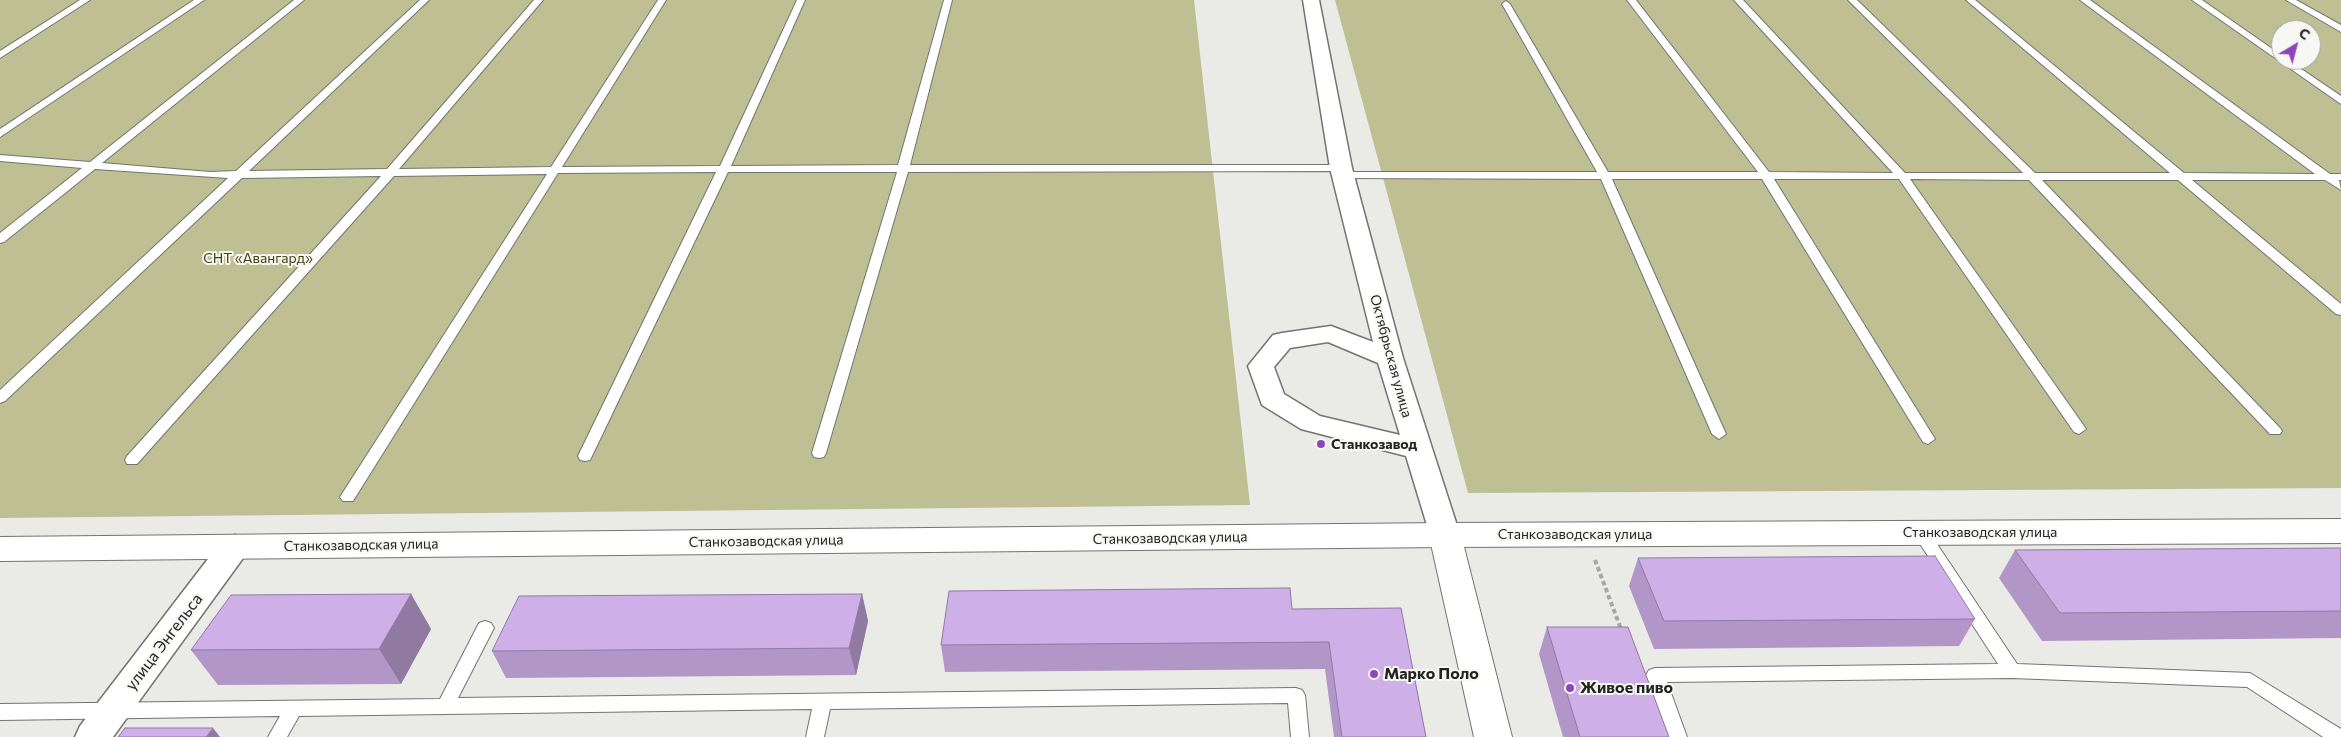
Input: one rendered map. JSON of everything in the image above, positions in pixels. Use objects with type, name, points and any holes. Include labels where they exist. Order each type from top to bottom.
[{"type":"street","name":"Октябрьская улица","points":[[1311,0],[1342,172],[1390,358],[1445,535],[1493,737]]},
{"type":"street","points":[[1390,358],[1331,334],[1282,341],[1261,366],[1272,399],[1312,423],[1417,449]]},
{"type":"street","name":"Станкозаводская улица","points":[[0,548],[1445,535],[2341,531]]},
{"type":"street","name":"улица Энгельса","points":[[93,737],[235,546]]},
{"type":"lane","points":[[0,55],[86,0]]},
{"type":"lane","points":[[0,134],[200,0]]},
{"type":"lane","points":[[0,239],[89,166],[300,0]]},
{"type":"lane","points":[[0,398],[425,0]]},
{"type":"lane","points":[[132,460],[390,173],[539,0]]},
{"type":"lane","points":[[348,497],[662,0]]},
{"type":"lane","points":[[585,456],[723,170],[801,0]]},
{"type":"lane","points":[[819,453],[903,169],[948,0]]},
{"type":"lane","points":[[1632,0],[1766,176],[1928,439]]},
{"type":"lane","points":[[1738,0],[1902,176],[2079,429]]},
{"type":"lane","points":[[1852,0],[2032,176],[2275,431]]},
{"type":"lane","points":[[1970,0],[2183,176],[2341,311]]},
{"type":"lane","points":[[2084,0],[2341,187]]},
{"type":"lane","points":[[2196,0],[2271,53]]},
{"type":"lane","points":[[2290,0],[2341,29]]},
{"type":"lane","points":[[1506,4],[1605,176],[1719,434]]},
{"type":"lane","points":[[2296,70],[2341,101]]},
{"type":"lane","points":[[0,158],[210,175],[556,170],[903,169],[1605,176],[2341,177]]},
{"type":"lane","points":[[1921,533],[2012,671]]},
{"type":"lane","points":[[446,705],[485,628]]},
{"type":"lane","points":[[1678,737],[1655,675],[2012,671],[2250,680],[2338,737]]},
{"type":"lane","points":[[0,712],[1296,696],[1300,737]]},
{"type":"lane","points":[[816,737],[823,701]]},
{"type":"lane","points":[[277,737],[295,707]]},
{"type":"path","points":[[1585,534],[1624,638]]},
{"type":"green space","name":"СНТ «Авангард»","points":[[0,0],[1194,0],[1250,505],[0,518]]},
{"type":"green space","points":[[1335,0],[2341,0],[2341,488],[1468,493]]},
{"type":"building","points":[[2341,548],[2341,611],[2060,613],[2015,550]]},
{"type":"building","points":[[1935,556],[1975,619],[1664,621],[1638,558]]},
{"type":"building","points":[[1290,588],[1292,609],[1401,608],[1426,737],[1342,737],[1329,642],[941,645],[949,591]]},
{"type":"building","points":[[411,594],[379,649],[191,650],[231,595]]},
{"type":"building","points":[[862,594],[849,648],[492,651],[519,596]]},
{"type":"building","points":[[1547,627],[1628,627],[1669,737],[1580,737]]},
{"type":"building","points":[[125,728],[213,728],[206,737],[118,737]]},
{"type":"place","name":"Станкозавод","points":[[1321,444]]},
{"type":"place","name":"Марко Поло","points":[[1374,674]]},
{"type":"place","name":"Живое пиво","points":[[1570,688]]}]
